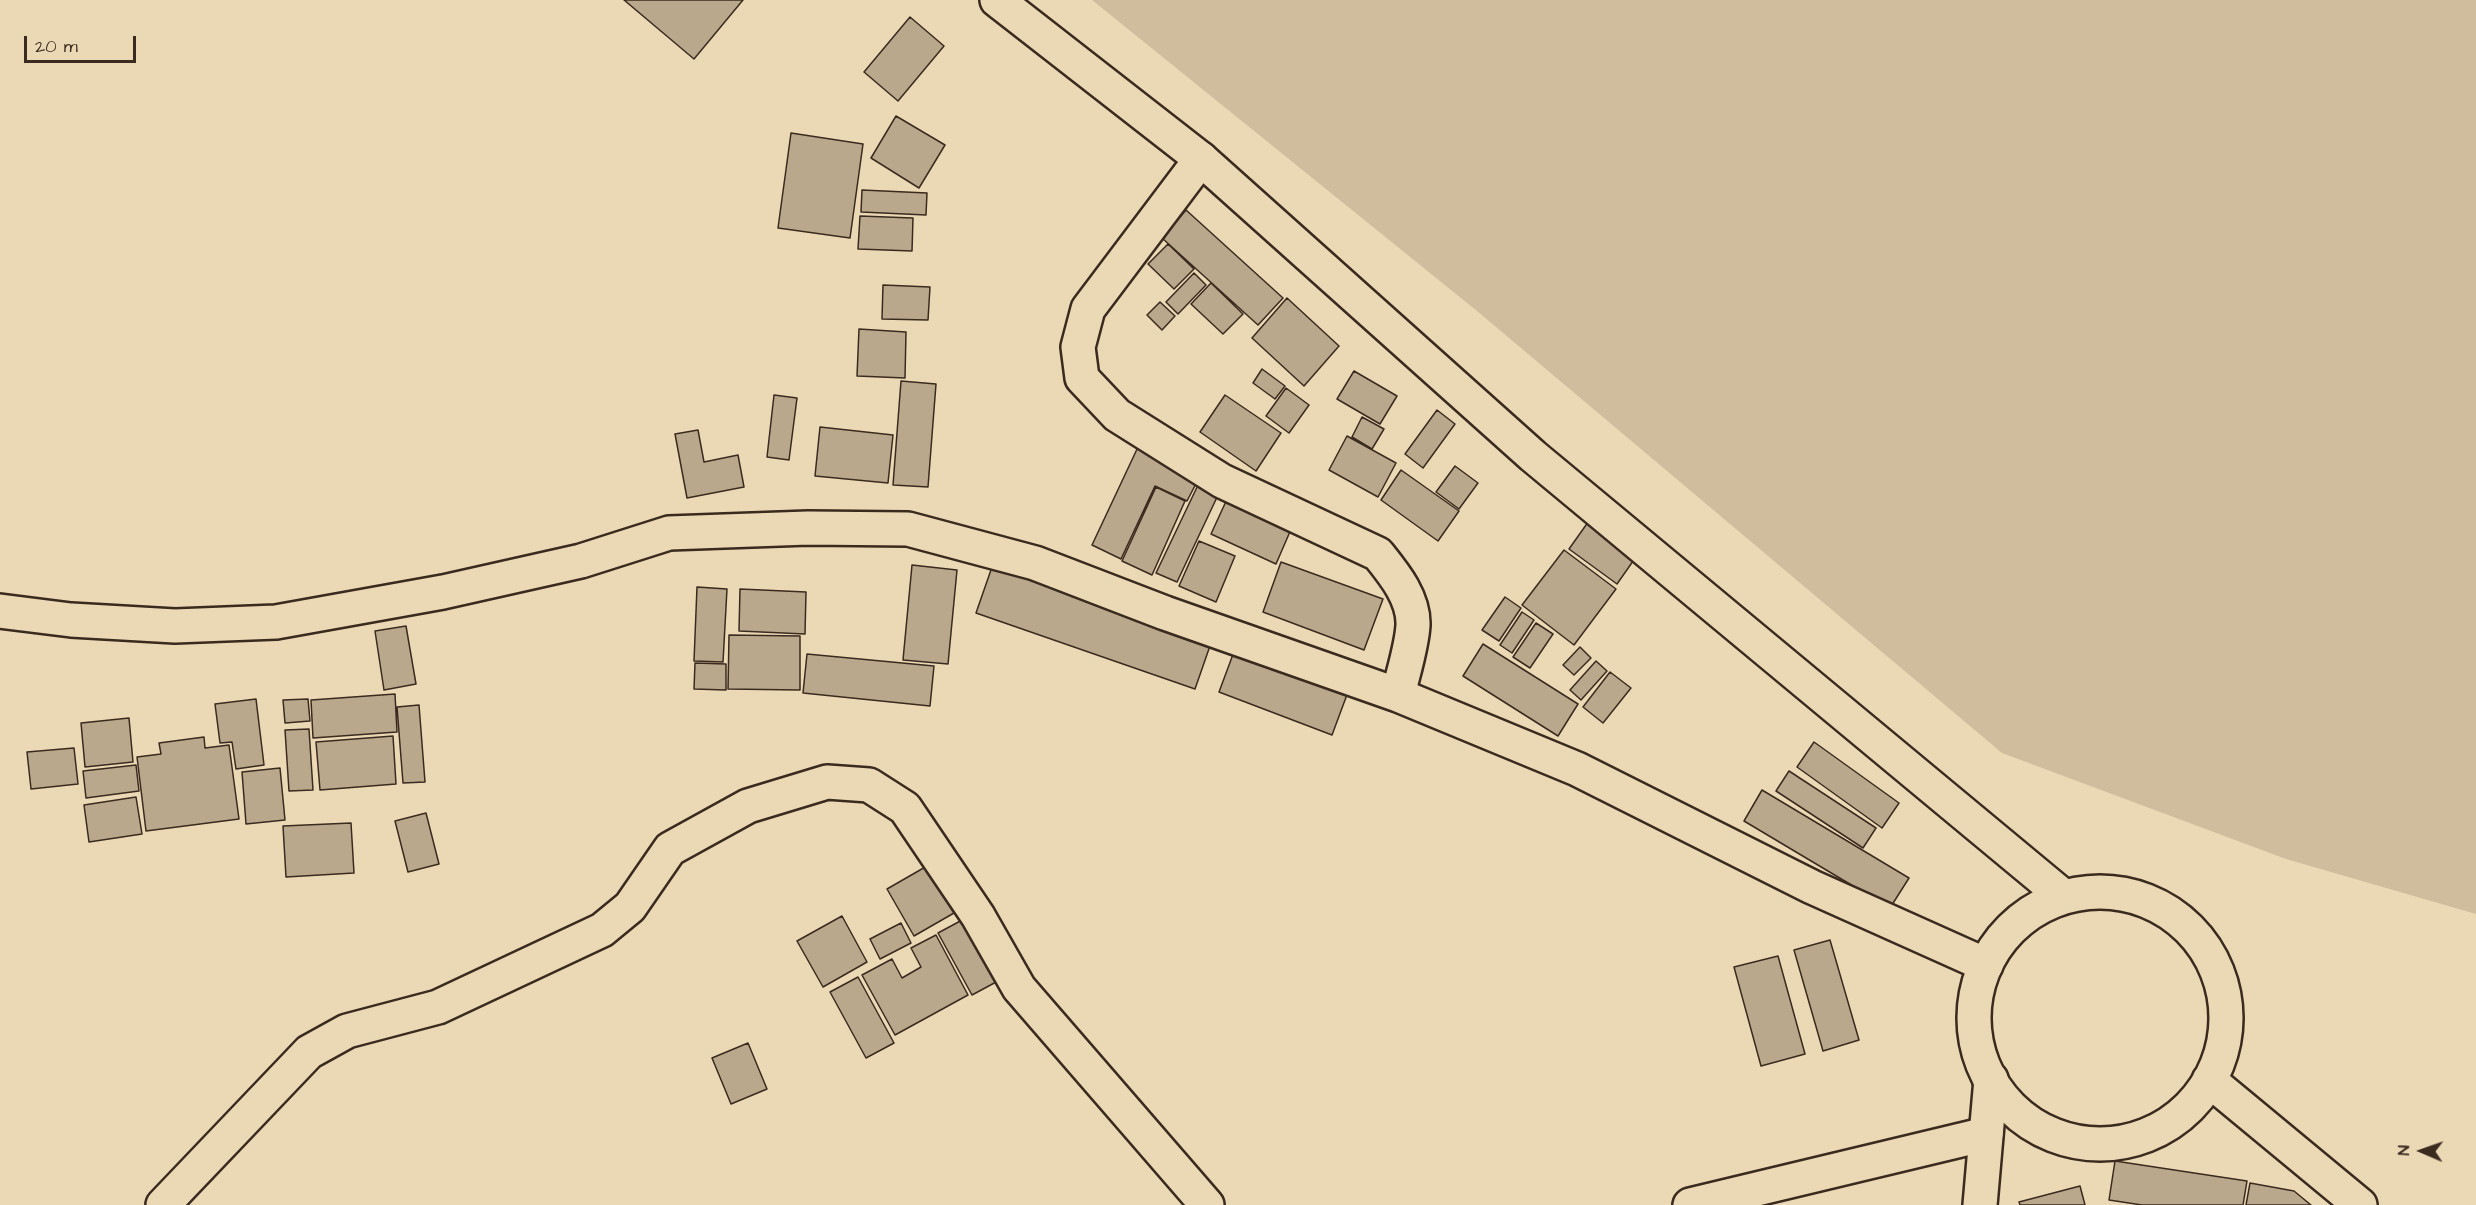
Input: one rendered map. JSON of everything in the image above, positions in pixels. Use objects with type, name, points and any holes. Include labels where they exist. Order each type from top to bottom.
[{"type":"street","points":[[997,0],[1201,159],[1533,456],[2063,896]]},
{"type":"street","points":[[1201,159],[1088,309],[1078,347],[1082,378],[1117,415],[1222,481],[1378,555],[1396,576],[1408,600],[1413,625],[1398,694]]},
{"type":"street","points":[[0,611],[71,620],[175,626],[276,622],[442,592],[581,561],[669,533],[798,528],[908,529],[1035,563],[1165,613],[1398,694],[1577,769],[1812,887],[1986,964]]},
{"type":"street","points":[[163,1205],[309,1052],[348,1031],[438,1007],[602,930],[630,907],[670,849],[748,806],[827,782],[869,785],[905,807],[978,916],[1019,988],[1207,1205]]},
{"type":"street","points":[[2089,891],[2107,891],[2141,897],[2165,908],[2186,924],[2203,944],[2216,967],[2224,993],[2227,1019],[2223,1046],[2215,1071],[2202,1094],[2184,1113],[2162,1128],[2138,1139],[2112,1144],[2085,1143],[2060,1138],[2036,1127],[2015,1111],[1997,1091],[1984,1068],[1976,1042],[1974,1016],[1977,989],[1986,964],[1999,942],[2017,922],[2039,907],[2063,896],[2089,891]]},
{"type":"street","points":[[1980,1205],[1991,1079]]},
{"type":"street","points":[[2209,1080],[2360,1205]]},
{"type":"street","points":[[1690,1205],[1986,1134]]},
{"type":"shaded area","points":[[1092,0],[2476,0],[2476,914],[2286,859],[2002,753],[1477,311]]},
{"type":"building","points":[[624,0],[743,0],[694,59]]},
{"type":"building","points":[[910,17],[944,46],[898,101],[864,72]]},
{"type":"building","points":[[896,116],[945,145],[919,188],[871,158]]},
{"type":"building","points":[[791,133],[863,144],[850,238],[778,228]]},
{"type":"building","points":[[862,190],[927,193],[926,215],[861,212]]},
{"type":"building","points":[[1186,210],[1283,298],[1258,325],[1162,238]]},
{"type":"building","points":[[860,216],[913,218],[912,251],[858,249]]},
{"type":"building","points":[[1168,244],[1194,269],[1174,289],[1148,264]]},
{"type":"building","points":[[1194,273],[1206,285],[1178,314],[1166,302]]},
{"type":"building","points":[[1211,283],[1243,314],[1223,334],[1191,304]]},
{"type":"building","points":[[883,285],[930,287],[928,320],[882,319]]},
{"type":"building","points":[[1287,298],[1339,346],[1304,386],[1252,338]]},
{"type":"building","points":[[1160,302],[1175,316],[1162,330],[1147,315]]},
{"type":"building","points":[[859,329],[906,332],[905,378],[857,376]]},
{"type":"building","points":[[1262,369],[1285,386],[1275,399],[1253,383]]},
{"type":"building","points":[[1354,371],[1397,396],[1380,424],[1337,399]]},
{"type":"building","points":[[901,381],[936,384],[928,487],[893,485]]},
{"type":"building","points":[[1286,388],[1309,405],[1289,433],[1266,416]]},
{"type":"building","points":[[774,395],[797,398],[789,460],[767,457]]},
{"type":"building","points":[[1225,395],[1281,433],[1256,471],[1200,432]]},
{"type":"building","points":[[1437,410],[1455,424],[1423,468],[1405,454]]},
{"type":"building","points":[[1362,417],[1384,429],[1372,449],[1352,437]]},
{"type":"building","points":[[820,427],[893,435],[888,483],[815,476]]},
{"type":"building","points":[[698,430],[704,462],[738,455],[744,487],[687,498],[675,434]]},
{"type":"building","points":[[1347,436],[1396,463],[1378,497],[1329,470]]},
{"type":"building","points":[[1138,447],[1200,476],[1187,501],[1155,486],[1121,559],[1092,545]]},
{"type":"building","points":[[1455,466],[1478,483],[1459,509],[1436,492]]},
{"type":"building","points":[[1401,470],[1459,511],[1438,541],[1381,500]]},
{"type":"building","points":[[1199,483],[1219,493],[1177,582],[1156,573]]},
{"type":"building","points":[[1156,487],[1185,501],[1152,575],[1122,561]]},
{"type":"building","points":[[1228,497],[1292,527],[1276,564],[1211,534]]},
{"type":"building","points":[[1591,518],[1638,554],[1617,584],[1569,549]]},
{"type":"building","points":[[1199,541],[1235,556],[1216,602],[1179,586]]},
{"type":"building","points":[[1564,550],[1616,589],[1574,645],[1522,605]]},
{"type":"building","points":[[1281,562],[1383,599],[1364,650],[1263,612]]},
{"type":"building","points":[[912,565],[957,570],[948,664],[903,660]]},
{"type":"building","points":[[992,567],[1211,643],[1195,689],[976,613]]},
{"type":"building","points":[[697,587],[727,589],[723,662],[694,661]]},
{"type":"building","points":[[740,589],[806,592],[805,634],[739,631]]},
{"type":"building","points":[[1505,597],[1521,608],[1499,641],[1482,630]]},
{"type":"building","points":[[1522,612],[1534,620],[1512,653],[1500,645]]},
{"type":"building","points":[[1536,623],[1553,634],[1530,668],[1513,657]]},
{"type":"building","points":[[406,626],[416,684],[384,690],[375,631]]},
{"type":"building","points":[[729,635],[800,636],[800,690],[728,689]]},
{"type":"building","points":[[1483,644],[1578,704],[1558,736],[1463,676]]},
{"type":"building","points":[[1580,647],[1591,658],[1574,675],[1563,665]]},
{"type":"building","points":[[1235,649],[1348,692],[1332,735],[1219,692]]},
{"type":"building","points":[[807,654],[934,666],[930,706],[803,693]]},
{"type":"building","points":[[1596,661],[1607,671],[1581,700],[1570,690]]},
{"type":"building","points":[[695,663],[726,664],[726,690],[694,689]]},
{"type":"building","points":[[1610,672],[1631,688],[1603,723],[1583,707]]},
{"type":"building","points":[[395,694],[397,732],[313,738],[311,700]]},
{"type":"building","points":[[256,699],[264,765],[236,769],[232,742],[220,743],[215,704]]},
{"type":"building","points":[[308,699],[310,721],[285,723],[283,700]]},
{"type":"building","points":[[419,705],[425,782],[403,783],[397,707]]},
{"type":"building","points":[[129,718],[133,762],[85,767],[81,723]]},
{"type":"building","points":[[309,729],[313,790],[289,791],[285,730]]},
{"type":"building","points":[[393,736],[396,784],[320,790],[316,742]]},
{"type":"building","points":[[204,737],[205,748],[229,745],[239,819],[146,831],[137,757],[161,754],[159,743]]},
{"type":"building","points":[[1814,742],[1899,803],[1882,828],[1797,767]]},
{"type":"building","points":[[74,748],[78,784],[31,789],[27,752]]},
{"type":"building","points":[[136,765],[139,791],[86,798],[83,771]]},
{"type":"building","points":[[280,768],[285,820],[246,824],[242,772]]},
{"type":"building","points":[[1789,771],[1876,828],[1863,848],[1776,791]]},
{"type":"building","points":[[1762,790],[1909,878],[1890,908],[1744,821]]},
{"type":"building","points":[[136,797],[142,834],[89,842],[84,805]]},
{"type":"building","points":[[426,813],[439,864],[408,872],[395,821]]},
{"type":"building","points":[[351,823],[354,873],[286,877],[283,826]]},
{"type":"building","points":[[927,866],[954,913],[914,936],[887,889]]},
{"type":"building","points":[[842,916],[867,962],[823,987],[797,941]]},
{"type":"building","points":[[964,919],[998,981],[972,995],[938,933]]},
{"type":"building","points":[[901,923],[911,943],[880,959],[870,939]]},
{"type":"building","points":[[936,935],[968,995],[895,1035],[862,975],[892,959],[902,978],[921,967],[911,948]]},
{"type":"building","points":[[1830,940],[1859,1040],[1823,1051],[1794,950]]},
{"type":"building","points":[[1778,956],[1805,1054],[1761,1066],[1734,967]]},
{"type":"building","points":[[858,977],[894,1043],[866,1058],[830,992]]},
{"type":"building","points":[[748,1043],[767,1089],[731,1104],[712,1058]]},
{"type":"building","points":[[2115,1161],[2247,1181],[2243,1205],[2142,1205],[2109,1200]]},
{"type":"building","points":[[2250,1183],[2294,1191],[2311,1205],[2246,1205]]},
{"type":"building","points":[[2080,1186],[2085,1205],[2020,1205],[2019,1202]]}]
